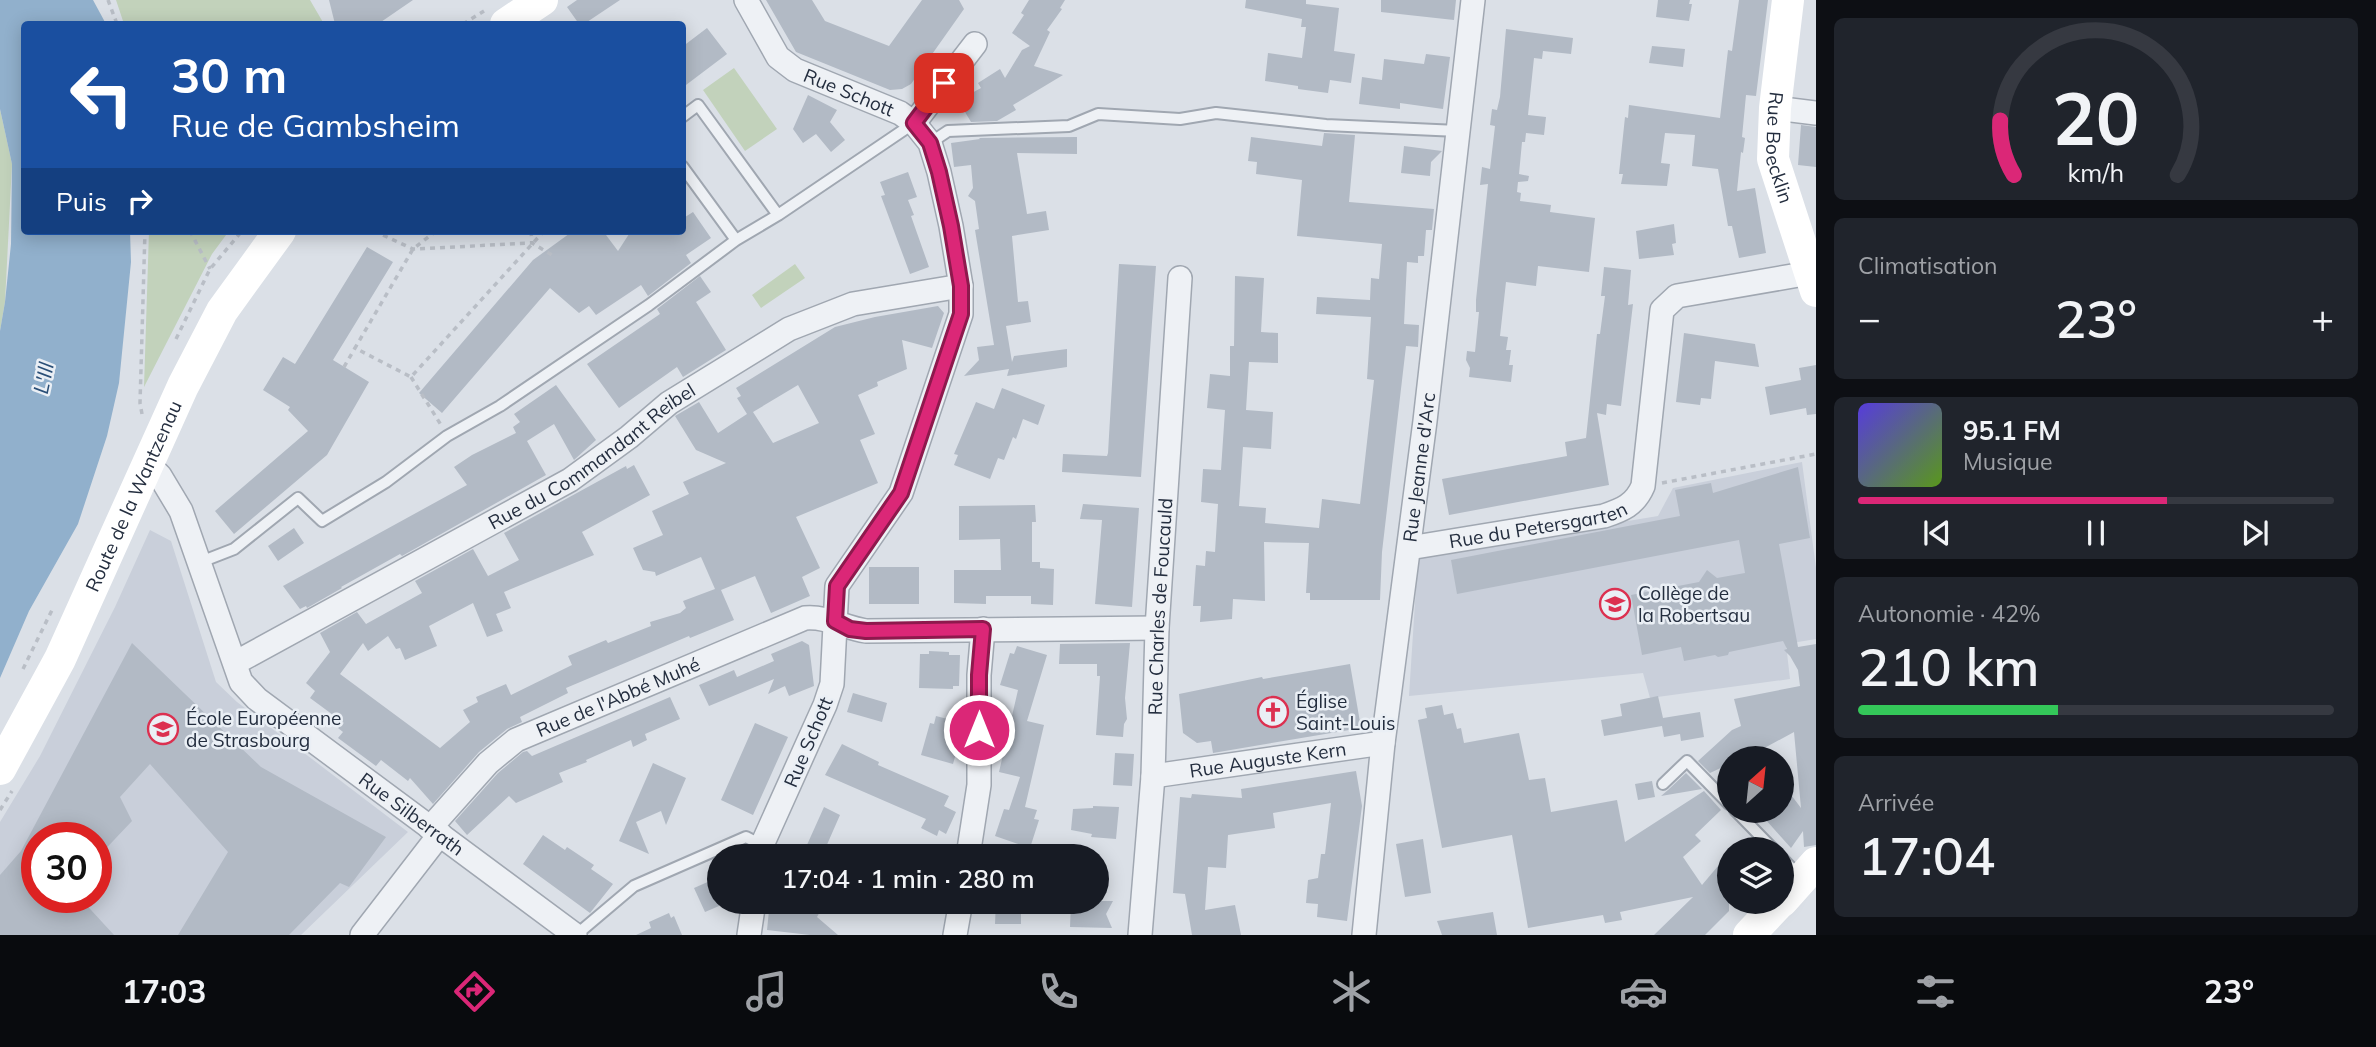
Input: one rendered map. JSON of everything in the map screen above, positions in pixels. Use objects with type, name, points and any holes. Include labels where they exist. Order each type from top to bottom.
[{"type":"street","points":[[510,21],[542,0]]},
{"type":"street","name":"Rue Schott","points":[[746,0],[778,57],[795,70],[900,113],[914,123],[930,143],[951,226],[961,286],[958,322],[901,493],[837,586],[832,684],[764,844]]},
{"type":"street","name":"Rue Jeanne d'Arc","points":[[1364,935],[1384,743],[1473,0]]},
{"type":"street","name":"Rue Boecklin","points":[[1788,0],[1775,108],[1773,159],[1813,282]]},
{"type":"street","points":[[914,123],[975,44]]},
{"type":"street","points":[[1775,108],[1816,113]]},
{"type":"street","name":"Route de la Wantzenau","points":[[0,769],[60,659],[183,386],[222,311],[277,235]]},
{"type":"street","name":"Rue Charles de Foucauld","points":[[1140,935],[1153,776],[1157,628],[1180,278]]},
{"type":"street","points":[[1643,479],[1662,310],[1677,296],[1813,282]]},
{"type":"street","name":"Rue du Commandant Reibel","points":[[235,663],[570,480],[629,437],[669,403],[789,329],[853,304],[961,286]]},
{"type":"street","name":"Rue Silberrath","points":[[148,464],[160,476],[181,511],[241,682],[257,699],[576,935]]},
{"type":"street","name":"Rue du Petersgarten","points":[[1409,548],[1604,516],[1623,510],[1638,499],[1643,479]]},
{"type":"street","name":"Rue de l'Abbé Muhé","points":[[362,935],[435,831],[488,763],[516,740],[805,618],[817,617],[835,621],[850,629],[866,631],[1157,628]]},
{"type":"street","points":[[970,844],[979,785],[979,675],[983,629]]},
{"type":"street","name":"Rue Auguste Kern","points":[[1153,776],[1384,743]]},
{"type":"street","points":[[749,935],[752,914]]},
{"type":"street","points":[[954,935],[958,914]]},
{"type":"street","points":[[1749,935],[1765,914]]},
{"type":"lane","points":[[686,114],[698,105],[778,215]]},
{"type":"lane","points":[[930,143],[948,131],[1069,126],[1098,114],[1180,119],[1216,113],[1326,125],[1458,131]]},
{"type":"lane","points":[[198,563],[234,549],[298,498],[322,521],[386,482],[447,436],[500,406],[649,305],[736,240],[778,215],[914,123]]},
{"type":"lane","points":[[686,171],[736,240]]},
{"type":"lane","points":[[1663,784],[1687,761],[1717,792]]},
{"type":"lane","points":[[1748,823],[1761,837]]},
{"type":"lane","points":[[730,844],[746,837],[754,844]]},
{"type":"lane","points":[[576,935],[634,886],[707,854]]},
{"type":"path","points":[[108,0],[116,21]]},
{"type":"path","points":[[142,415],[140,404],[145,235]]},
{"type":"path","points":[[192,235],[210,269]]},
{"type":"path","points":[[383,235],[413,249],[532,243],[552,255]]},
{"type":"path","points":[[344,367],[413,249],[431,235]]},
{"type":"path","points":[[531,235],[532,243]]},
{"type":"path","points":[[411,377],[540,235]]},
{"type":"path","points":[[355,348],[411,377],[447,436]]},
{"type":"path","points":[[1643,479],[1816,454]]},
{"type":"shaded area","name":"Collège de la Robertsau","points":[[1802,462],[1816,568],[1816,639],[1786,644],[1790,679],[1650,698],[1643,673],[1409,696],[1418,556],[1658,516],[1673,488]]},
{"type":"shaded area","name":"École Européenne de Strasbourg","points":[[150,530],[171,541],[216,682],[237,702],[408,832],[301,935],[0,935],[0,822],[40,756],[115,607]]},
{"type":"green space","points":[[116,0],[310,0],[322,21],[123,21]]},
{"type":"green space","points":[[734,68],[777,129],[745,151],[703,90]]},
{"type":"green space","points":[[0,109],[12,164],[5,302],[0,331]]},
{"type":"green space","points":[[149,235],[226,235],[212,254],[144,387]]},
{"type":"green space","points":[[795,264],[805,278],[761,308],[752,295]]},
{"type":"water","name":"L'Ill","points":[[0,0],[93,0],[104,21],[21,21],[21,235],[130,235],[131,262],[119,383],[107,436],[78,524],[29,611],[0,678],[0,331],[11,244],[12,164],[0,109]]},
{"type":"building","points":[[329,0],[413,0],[382,21],[334,21]]},
{"type":"building","points":[[577,0],[620,0],[588,21],[577,21],[567,7]]},
{"type":"building","points":[[766,0],[812,0],[825,21],[889,46],[922,0],[959,0],[964,9],[911,84],[902,89],[890,90],[796,52]]},
{"type":"building","points":[[1029,0],[1065,0],[1047,30],[1050,32],[1034,66],[1063,75],[1013,105],[1016,110],[997,121],[971,122],[965,112],[968,102],[973,99],[970,94],[981,88],[978,83],[1000,69],[1005,78],[1022,50],[1030,46],[1012,33],[1024,15],[1021,13]]},
{"type":"building","points":[[1246,0],[1306,0],[1306,4],[1339,8],[1334,51],[1355,54],[1351,83],[1330,80],[1328,93],[1265,81],[1268,53],[1302,58],[1306,27],[1301,27],[1302,19],[1245,8]]},
{"type":"building","points":[[1381,0],[1456,0],[1454,20],[1381,12]]},
{"type":"building","points":[[1658,0],[1690,0],[1689,4],[1692,4],[1689,21],[1656,17]]},
{"type":"building","points":[[1739,0],[1768,0],[1756,96],[1746,95],[1742,137],[1745,138],[1737,191],[1755,188],[1766,253],[1739,258],[1732,226],[1728,226],[1718,169],[1692,166],[1695,135],[1665,133],[1661,163],[1670,164],[1667,186],[1621,184],[1623,174],[1619,174],[1625,117],[1628,118],[1629,105],[1720,118],[1728,50],[1732,51]]},
{"type":"building","points":[[707,28],[727,54],[686,85],[686,44]]},
{"type":"building","points":[[1506,29],[1573,38],[1571,54],[1543,51],[1542,59],[1534,58],[1528,115],[1546,117],[1544,135],[1526,133],[1525,142],[1522,142],[1519,174],[1529,176],[1528,181],[1518,182],[1520,201],[1551,205],[1550,212],[1595,218],[1589,272],[1538,266],[1536,286],[1506,282],[1500,336],[1508,337],[1506,350],[1511,350],[1509,365],[1513,365],[1511,382],[1469,377],[1470,368],[1466,360],[1467,351],[1475,352],[1479,312],[1476,312],[1476,300],[1488,184],[1480,185],[1482,167],[1490,169],[1495,126],[1490,125],[1492,109],[1497,110],[1500,97]]},
{"type":"building","points":[[1652,46],[1685,49],[1683,67],[1649,63]]},
{"type":"building","points":[[1426,54],[1450,57],[1443,109],[1400,103],[1400,109],[1359,104],[1362,77],[1382,80],[1384,59],[1424,64]]},
{"type":"building","points":[[808,95],[837,110],[830,122],[845,140],[831,152],[816,134],[803,143],[793,129]]},
{"type":"building","points":[[1801,125],[1816,127],[1816,167],[1798,165]]},
{"type":"building","points":[[1324,133],[1355,135],[1349,202],[1434,209],[1432,230],[1426,230],[1424,256],[1418,256],[1418,263],[1407,262],[1404,324],[1419,325],[1418,347],[1406,346],[1382,552],[1380,600],[1310,600],[1310,593],[1306,593],[1309,543],[1264,542],[1265,601],[1233,599],[1232,619],[1200,622],[1201,606],[1193,606],[1196,565],[1205,566],[1206,551],[1215,552],[1218,504],[1201,502],[1203,469],[1221,470],[1225,410],[1207,408],[1210,374],[1230,376],[1230,346],[1234,346],[1235,276],[1264,278],[1261,332],[1278,333],[1278,363],[1249,362],[1246,410],[1273,412],[1271,449],[1243,447],[1239,506],[1266,508],[1265,523],[1319,528],[1322,499],[1360,504],[1374,380],[1367,379],[1371,317],[1316,314],[1317,297],[1370,300],[1371,278],[1379,279],[1382,244],[1297,236],[1302,180],[1256,174],[1257,162],[1248,161],[1251,137],[1322,146]]},
{"type":"building","points":[[1077,137],[1077,154],[1017,153],[1027,214],[1046,211],[1049,230],[1012,236],[1018,302],[1028,301],[1031,322],[1006,326],[1012,362],[1014,356],[1067,349],[1067,367],[1007,376],[1009,369],[964,376],[979,360],[977,347],[994,345],[975,230],[979,229],[975,201],[968,196],[973,188],[971,165],[954,167],[951,143],[979,138]]},
{"type":"building","points":[[1404,146],[1442,151],[1431,162],[1430,176],[1401,173]]},
{"type":"building","points":[[908,172],[917,197],[908,200],[914,215],[911,216],[929,267],[910,274],[881,196],[885,195],[880,182]]},
{"type":"building","points":[[693,212],[711,238],[686,255],[691,263],[648,296],[641,285],[596,315],[589,306],[579,313],[550,288],[442,413],[419,393],[533,260],[567,235],[606,235],[618,251],[628,235],[686,235],[686,216]]},
{"type":"building","points":[[1674,224],[1674,255],[1639,259],[1636,231]]},
{"type":"building","points":[[367,247],[393,262],[333,360],[369,382],[327,455],[234,534],[215,511],[308,431],[288,410],[290,407],[263,390],[283,357],[295,364]]},
{"type":"building","points":[[1119,264],[1156,266],[1141,477],[1062,472],[1063,454],[1107,456],[1108,453]]},
{"type":"building","points":[[1604,267],[1631,270],[1628,305],[1633,304],[1621,406],[1607,404],[1606,415],[1597,413],[1609,485],[1449,515],[1442,479],[1567,456],[1565,442],[1586,438],[1597,334],[1600,334],[1605,296],[1601,296]]},
{"type":"building","points":[[700,276],[711,292],[696,302],[726,350],[683,377],[677,367],[619,408],[587,364],[660,314],[657,309]]},
{"type":"building","points":[[938,306],[944,313],[932,348],[902,340],[907,369],[877,382],[878,386],[858,395],[875,434],[860,440],[878,483],[796,517],[820,568],[802,577],[810,596],[771,613],[755,576],[721,590],[734,620],[566,688],[568,693],[520,717],[522,722],[507,729],[479,752],[433,804],[410,778],[408,781],[381,760],[376,766],[338,738],[343,732],[338,728],[344,723],[310,698],[315,691],[306,683],[330,652],[320,633],[357,612],[366,624],[422,593],[415,581],[473,549],[488,576],[519,560],[504,533],[626,466],[627,469],[634,465],[650,495],[582,532],[594,555],[504,592],[511,608],[496,614],[503,631],[487,637],[473,603],[429,626],[437,646],[405,660],[400,648],[396,649],[388,636],[368,651],[363,643],[340,674],[440,748],[470,722],[463,710],[478,702],[476,697],[506,684],[511,695],[572,665],[568,656],[606,640],[608,643],[651,626],[650,622],[680,613],[686,608],[683,601],[715,589],[701,557],[656,576],[655,572],[643,570],[633,548],[663,535],[652,511],[689,494],[683,482],[726,463],[696,450],[675,416],[699,402],[718,433],[747,414],[737,398],[741,396],[736,388],[835,327]],"holes":[[[798,385],[819,423],[773,443],[753,412]]]},
{"type":"building","points":[[1684,333],[1755,344],[1759,367],[1715,361],[1711,399],[1701,398],[1700,405],[1676,402]]},
{"type":"building","points":[[1816,365],[1816,414],[1807,415],[1806,408],[1770,415],[1765,387],[1801,380],[1799,368]]},
{"type":"building","points":[[556,385],[596,440],[574,460],[554,424],[527,441],[546,475],[307,608],[306,606],[300,609],[283,586],[467,485],[454,467],[516,433],[513,427],[520,422],[514,414]]},
{"type":"building","points":[[1002,388],[1045,405],[1038,425],[1023,419],[1016,439],[1013,437],[1004,460],[998,458],[990,479],[954,465],[958,455],[954,454],[976,402],[994,409]]},
{"type":"building","points":[[1798,467],[1810,538],[1779,544],[1798,647],[1816,644],[1816,845],[1804,847],[1803,831],[1794,844],[1794,837],[1781,837],[1769,823],[1794,823],[1794,799],[1801,808],[1794,732],[1768,746],[1717,746],[1717,770],[1710,773],[1698,761],[1732,730],[1741,726],[1734,699],[1800,686],[1798,670],[1784,650],[1787,649],[1783,641],[1729,652],[1728,655],[1684,661],[1681,647],[1642,655],[1631,595],[1699,582],[1707,570],[1717,578],[1745,573],[1739,540],[1457,594],[1451,560],[1680,516],[1675,490],[1711,483],[1713,493]]},
{"type":"building","points":[[1083,504],[1139,508],[1132,607],[1095,604],[1102,520],[1080,519]]},
{"type":"building","points":[[1035,505],[1036,522],[1032,522],[1032,562],[1040,562],[1040,568],[1054,569],[1053,605],[1031,604],[1031,596],[986,596],[986,604],[954,603],[954,570],[1001,570],[1000,539],[959,540],[959,506]]},
{"type":"building","points":[[294,528],[304,543],[278,561],[268,546]]},
{"type":"building","points":[[869,567],[919,567],[919,604],[869,604]]},
{"type":"building","points":[[802,641],[809,645],[814,686],[789,696],[785,686],[768,694],[774,679],[709,706],[699,685],[734,670],[737,677],[774,661],[771,654]]},
{"type":"building","points":[[132,643],[261,767],[386,837],[349,887],[340,883],[289,935],[178,935],[228,852],[150,764],[120,797],[132,821],[112,842],[112,822],[36,822]]},
{"type":"building","points":[[1130,643],[1125,698],[1127,719],[1123,737],[1096,735],[1100,676],[1097,676],[1097,664],[1059,664],[1060,644]]},
{"type":"building","points":[[1017,646],[1047,655],[1027,721],[1044,725],[1025,807],[1037,810],[1034,819],[1039,820],[1031,844],[1018,844],[995,836],[1004,809],[1009,810],[1020,777],[999,772],[1018,690],[1000,685],[1010,653],[1014,654]]},
{"type":"building","points":[[929,651],[960,655],[959,686],[953,686],[953,689],[919,688],[920,654],[929,654]]},
{"type":"building","name":"Église Saint-Louis","points":[[1350,664],[1361,728],[1213,753],[1211,741],[1197,743],[1183,733],[1179,694],[1262,677],[1263,679]]},
{"type":"building","points":[[853,693],[887,703],[882,722],[847,712]]},
{"type":"building","points":[[1658,696],[1663,718],[1700,712],[1704,737],[1681,741],[1680,734],[1664,737],[1662,726],[1604,736],[1601,720],[1622,716],[1620,704]]},
{"type":"building","points":[[670,697],[680,719],[645,734],[647,740],[633,747],[631,740],[586,760],[587,762],[559,773],[563,782],[516,803],[509,796],[467,835],[455,821],[498,773],[523,752],[527,751],[532,756]]},
{"type":"building","points":[[1442,705],[1444,715],[1453,713],[1457,729],[1461,728],[1464,743],[1519,733],[1529,780],[1545,778],[1551,812],[1617,800],[1625,842],[1704,791],[1717,806],[1717,814],[1695,835],[1701,841],[1683,857],[1702,885],[1717,867],[1717,914],[1726,914],[1705,935],[1654,935],[1693,897],[1620,912],[1622,920],[1605,923],[1603,915],[1528,928],[1512,835],[1442,848],[1418,720],[1427,718],[1425,708]]},
{"type":"building","points":[[936,716],[959,722],[957,730],[962,732],[953,764],[921,755],[930,723],[934,724]]},
{"type":"building","points":[[755,723],[788,737],[753,815],[721,800]]},
{"type":"building","points":[[842,744],[879,762],[878,765],[949,796],[944,806],[956,812],[946,834],[939,830],[937,836],[921,828],[926,819],[825,775]]},
{"type":"building","points":[[1115,753],[1134,754],[1132,786],[1113,785]]},
{"type":"building","points":[[653,763],[686,778],[666,825],[661,811],[636,822],[649,854],[619,841]]},
{"type":"building","points":[[1356,771],[1362,806],[1347,921],[1317,917],[1318,904],[1306,903],[1308,880],[1318,878],[1321,854],[1325,854],[1331,803],[1273,813],[1275,828],[1228,835],[1226,868],[1208,867],[1205,910],[1235,905],[1241,935],[1192,935],[1185,894],[1173,893],[1180,797],[1191,798],[1192,794],[1242,798],[1241,789]]},
{"type":"building","points":[[1686,773],[1702,789],[1661,796],[1668,790]]},
{"type":"building","points":[[1652,781],[1655,797],[1638,800],[1635,784]]},
{"type":"building","points":[[1093,806],[1119,807],[1116,839],[1091,837],[1092,834],[1071,830],[1073,809]]},
{"type":"building","points":[[824,807],[840,815],[827,844],[807,844]]},
{"type":"building","points":[[543,835],[594,865],[591,869],[613,884],[590,913],[523,864]]},
{"type":"building","points":[[1423,839],[1431,893],[1405,897],[1396,844]]},
{"type":"building","points":[[21,851],[21,913],[94,913],[114,935],[0,935],[0,875]]},
{"type":"building","points":[[707,882],[707,911],[705,912],[694,888]]},
{"type":"building","points":[[1493,912],[1497,935],[1442,935],[1437,921]]},
{"type":"building","points":[[669,913],[671,918],[674,916],[682,935],[636,935],[651,928],[649,922]]},
{"type":"building","points":[[769,914],[819,914],[817,917],[838,935],[810,935],[767,930]]},
{"type":"building","points":[[995,914],[1021,914],[1021,924],[995,924]]},
{"type":"building","points":[[1071,914],[1106,914],[1112,928],[1070,927]]},
{"type":"place","name":"Collège de la Robertsau","points":[[1615,604]]},
{"type":"place","name":"Église Saint-Louis","points":[[1273,712]]},
{"type":"place","name":"École Européenne de Strasbourg","points":[[163,729]]},
{"type":"route","points":[[944,83],[914,123],[930,143],[939,172],[961,286],[961,314],[901,493],[837,586],[835,621],[850,629],[866,631],[983,629],[979,675],[979,730]]}]
